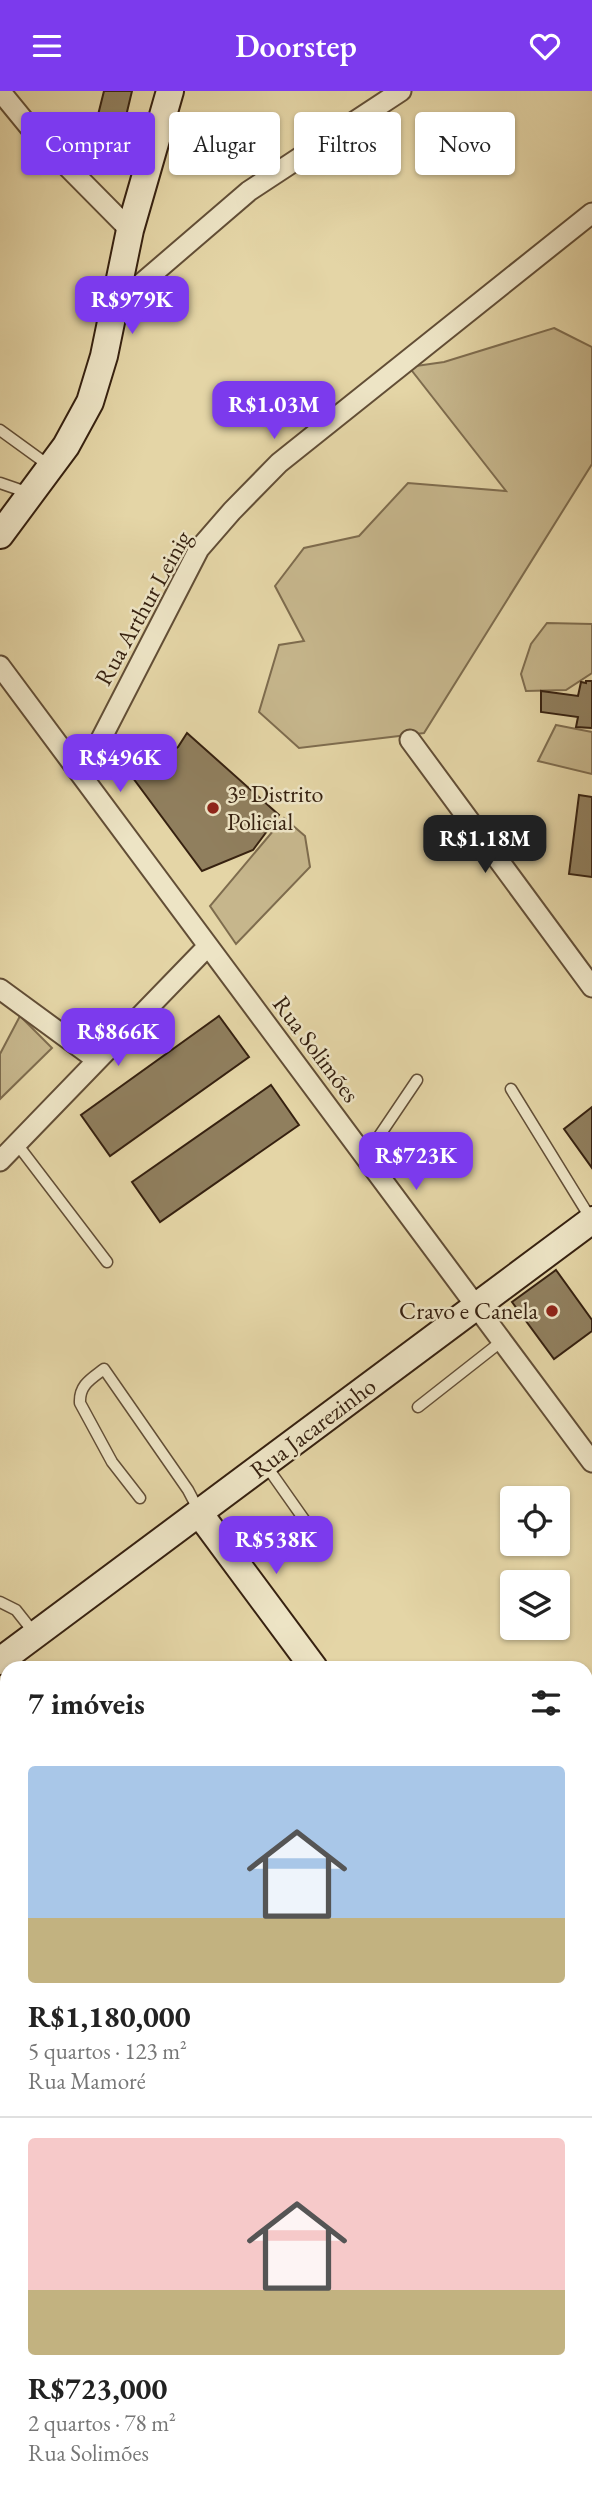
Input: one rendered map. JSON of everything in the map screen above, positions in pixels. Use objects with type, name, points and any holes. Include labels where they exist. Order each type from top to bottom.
[{"type":"main road","points":[[0,535],[19,505],[51,467],[90,402],[104,356],[130,230],[170,91]]},
{"type":"main road","name":"Rua Jacarezinho","points":[[0,1661],[592,1220]]},
{"type":"main road","points":[[199,1513],[309,1661]]},
{"type":"street","points":[[0,91],[36,135],[130,230]]},
{"type":"street","points":[[114,307],[249,191],[401,91]]},
{"type":"street","name":"Rua Arthur Leinig","points":[[82,776],[199,549],[232,511],[279,463],[592,213]]},
{"type":"street","name":"Rua Solimões","points":[[0,666],[592,1462]]},
{"type":"street","points":[[411,740],[592,987]]},
{"type":"street","points":[[0,1161],[208,946]]},
{"type":"street","points":[[0,989],[97,1060]]},
{"type":"lane","points":[[0,430],[51,467]]},
{"type":"lane","points":[[0,483],[19,505]]},
{"type":"lane","points":[[365,1157],[417,1080]]},
{"type":"lane","points":[[511,1089],[592,1220]]},
{"type":"lane","points":[[17,1144],[107,1262]]},
{"type":"lane","points":[[418,1408],[502,1341]]},
{"type":"lane","points":[[140,1498],[111,1462],[80,1403],[80,1393],[84,1385],[104,1369],[188,1490],[199,1513]]},
{"type":"lane","points":[[265,1464],[315,1535]]},
{"type":"lane","points":[[0,1602],[16,1610],[35,1635]]},
{"type":"shaded area","points":[[554,328],[592,347],[592,464],[424,733],[299,748],[259,712],[279,645],[304,641],[275,586],[304,548],[359,536],[408,483],[506,491],[409,367],[444,362]]},
{"type":"shaded area","points":[[547,623],[592,624],[592,673],[566,690],[526,691],[521,674],[531,644]]},
{"type":"shaded area","points":[[556,725],[592,732],[592,774],[538,761]]},
{"type":"shaded area","points":[[284,818],[305,836],[310,867],[236,944],[210,906]]},
{"type":"shaded area","points":[[20,1016],[52,1048],[0,1099],[0,1054]]},
{"type":"building","points":[[104,91],[132,91],[127,112],[99,112]]},
{"type":"building","points":[[592,681],[592,728],[576,727],[578,717],[541,712],[541,691],[578,696],[581,682]]},
{"type":"building","name":"3º Distrito Policial","points":[[187,733],[279,815],[253,850],[202,871],[133,778],[178,747]]},
{"type":"building","points":[[579,795],[592,797],[592,877],[569,874]]},
{"type":"building","points":[[219,1016],[249,1057],[110,1156],[81,1115]]},
{"type":"building","points":[[271,1085],[299,1125],[160,1222],[132,1182]]},
{"type":"building","points":[[592,1107],[592,1168],[564,1129]]},
{"type":"building","name":"Cravo e Canela","points":[[556,1270],[592,1320],[592,1331],[554,1359],[512,1302]]},
{"type":"place","name":"3º Distrito Policial","points":[[213,808]]},
{"type":"place","name":"Cravo e Canela","points":[[552,1311]]}]
